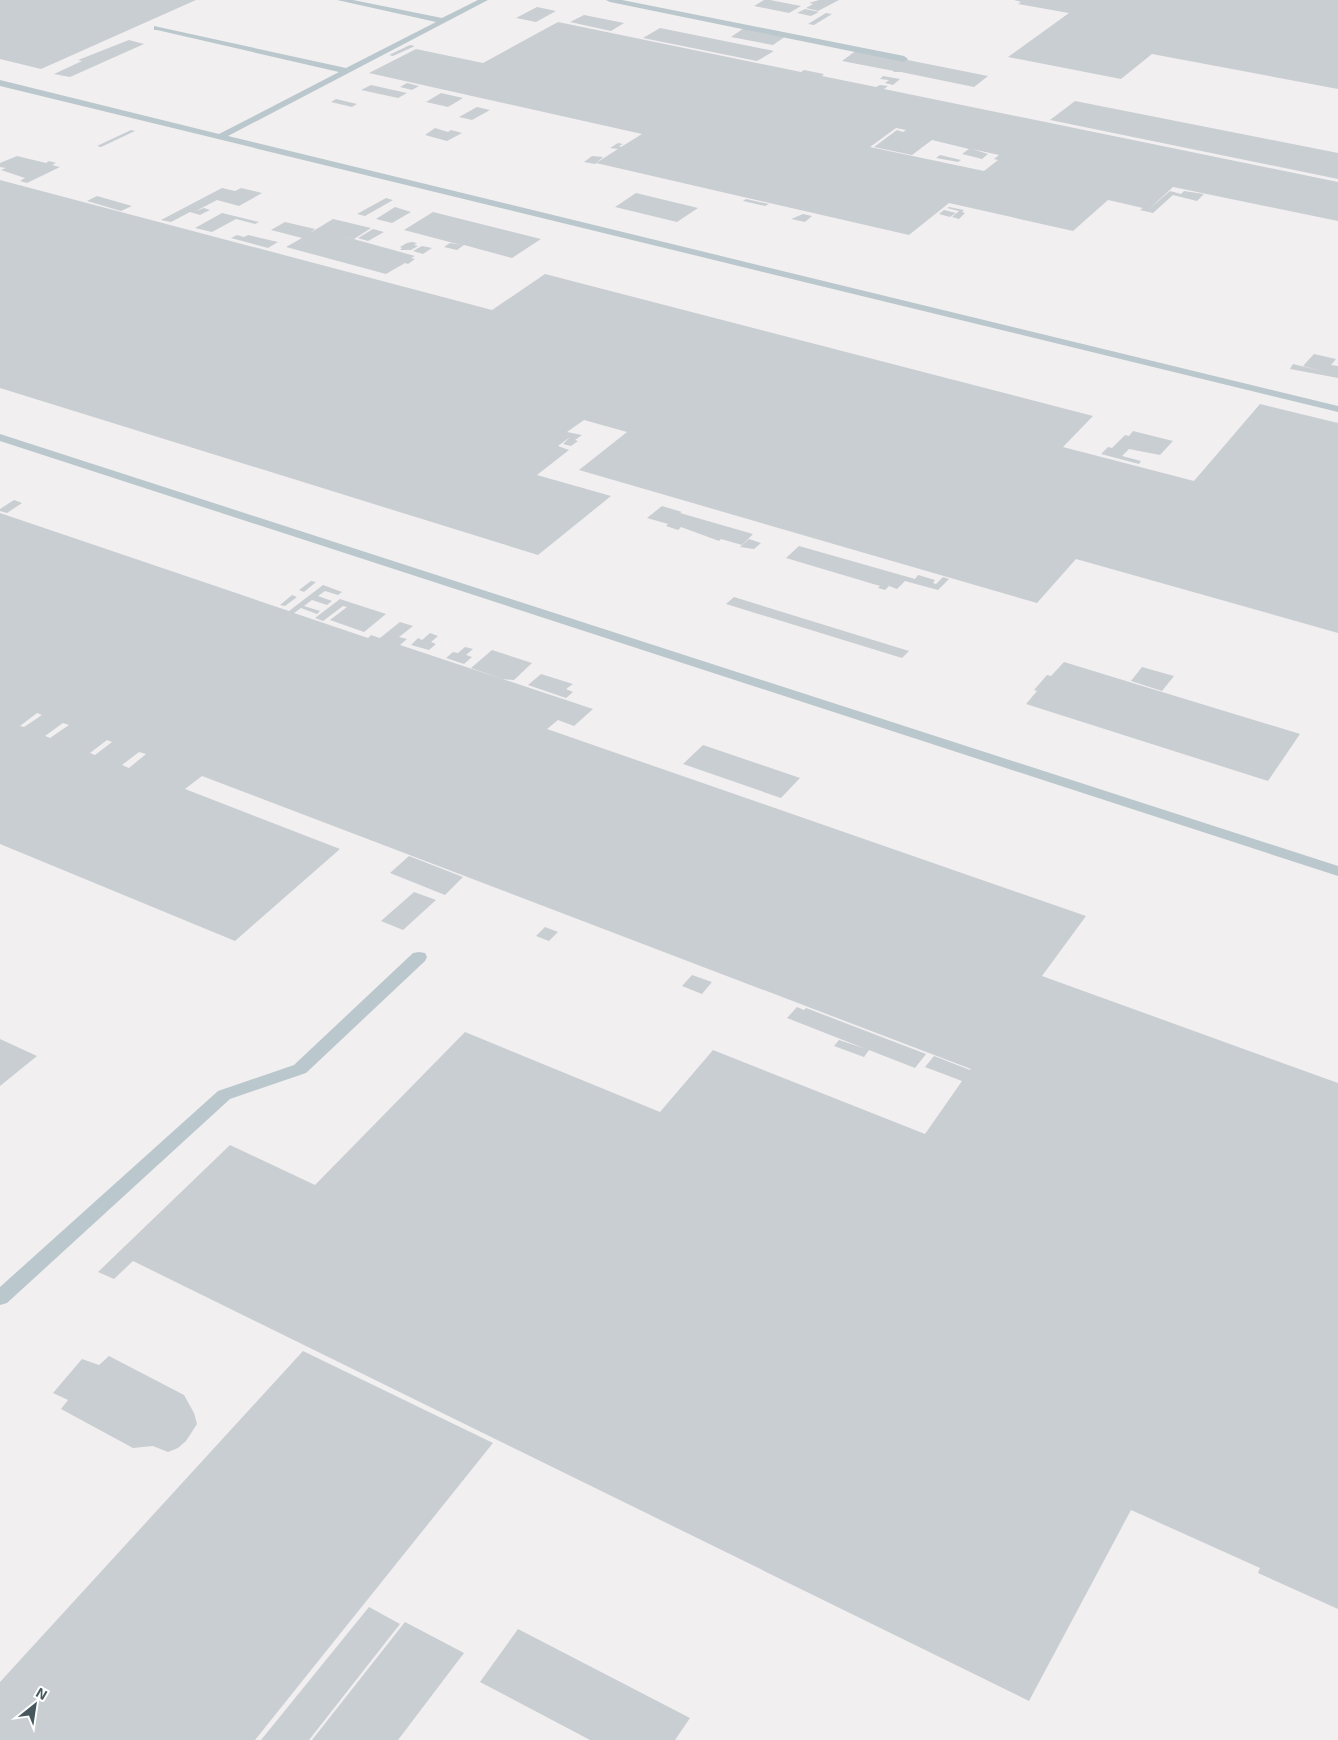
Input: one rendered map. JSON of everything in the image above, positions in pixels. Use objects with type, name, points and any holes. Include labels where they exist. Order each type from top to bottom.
[{"type":"lane","points":[[341,0],[444,21]]},
{"type":"lane","points":[[219,137],[484,0]]},
{"type":"lane","points":[[610,0],[904,59]]},
{"type":"lane","points":[[157,28],[347,71]]},
{"type":"lane","points":[[0,83],[1338,409]]},
{"type":"lane","points":[[0,438],[1338,872]]},
{"type":"lane","points":[[0,1298],[224,1094],[300,1069],[419,957]]},
{"type":"building","points":[[0,0],[196,0],[41,69],[0,59]]},
{"type":"building","points":[[764,0],[801,6],[789,13],[754,6]]},
{"type":"building","points":[[819,0],[839,0],[818,11],[806,8],[813,4],[809,3]]},
{"type":"building","points":[[1014,0],[1338,0],[1338,89],[1152,54],[1121,79],[1008,57],[1069,13],[1018,4],[1021,2]]},
{"type":"building","points":[[537,7],[556,11],[536,22],[516,18]]},
{"type":"building","points":[[805,9],[819,12],[811,16],[797,13]]},
{"type":"building","points":[[826,13],[832,14],[814,25],[808,24]]},
{"type":"building","points":[[584,15],[624,23],[611,31],[570,22]]},
{"type":"building","points":[[558,22],[801,72],[804,70],[824,74],[822,76],[876,87],[880,85],[888,86],[884,89],[1338,182],[1338,221],[1173,187],[1148,210],[1170,191],[1181,194],[1184,191],[1204,194],[1197,201],[1173,195],[1153,213],[1140,210],[1143,208],[1108,200],[1073,231],[949,203],[909,235],[596,163],[618,149],[610,148],[618,143],[623,144],[619,146],[621,147],[642,134],[369,73],[416,49],[483,63]],"holes":[[[896,128],[906,130],[903,132],[897,130],[874,147],[912,155],[932,140],[969,149],[962,154],[982,159],[988,154],[972,149],[999,155],[994,159],[998,160],[984,171],[870,147]]]},
{"type":"building","points":[[660,28],[774,51],[757,61],[643,38]]},
{"type":"building","points":[[744,28],[786,36],[773,45],[731,37]]},
{"type":"building","points":[[129,40],[144,44],[70,77],[54,74],[82,61],[78,60]]},
{"type":"building","points":[[410,45],[415,46],[393,56],[389,55]]},
{"type":"building","points":[[857,50],[988,76],[974,87],[842,61]]},
{"type":"building","points":[[883,76],[900,79],[893,85],[885,83],[889,80],[880,79]]},
{"type":"building","points":[[407,83],[419,86],[412,90],[400,87]]},
{"type":"building","points":[[371,85],[407,93],[398,98],[361,90]]},
{"type":"building","points":[[441,93],[463,98],[448,107],[426,102]]},
{"type":"building","points":[[336,99],[357,104],[352,107],[331,102]]},
{"type":"building","points":[[1075,101],[1338,153],[1338,179],[1050,120]]},
{"type":"building","points":[[477,107],[490,110],[472,120],[459,117]]},
{"type":"building","points":[[435,128],[448,132],[451,130],[462,133],[447,141],[425,135]]},
{"type":"building","points":[[131,130],[135,131],[101,147],[97,146]]},
{"type":"building","points":[[940,155],[961,160],[958,162],[936,158]]},
{"type":"building","points":[[17,156],[46,163],[49,161],[56,163],[52,165],[60,167],[27,183],[20,181],[25,178],[1,170],[6,168],[0,167],[0,163]]},
{"type":"building","points":[[592,156],[603,157],[595,164],[584,162]]},
{"type":"building","points":[[0,180],[492,310],[545,274],[1093,416],[1063,447],[1194,481],[1260,404],[1338,423],[1338,633],[1076,559],[1037,603],[579,470],[627,432],[584,420],[567,432],[582,435],[575,440],[578,441],[571,446],[563,444],[570,437],[558,446],[569,450],[537,475],[611,496],[538,555],[0,388]]},
{"type":"building","points":[[222,188],[235,191],[241,188],[262,193],[239,206],[217,200],[196,211],[204,208],[210,210],[200,215],[190,212],[171,222],[161,220]]},
{"type":"building","points":[[636,193],[698,208],[677,222],[615,207]]},
{"type":"building","points":[[97,196],[132,206],[121,211],[87,201]]},
{"type":"building","points":[[386,198],[393,200],[365,216],[357,214]]},
{"type":"building","points":[[746,199],[769,204],[765,206],[743,201]]},
{"type":"building","points":[[395,207],[411,212],[392,223],[376,219]]},
{"type":"building","points":[[947,208],[964,210],[962,212],[965,213],[959,219],[952,217],[959,211]]},
{"type":"building","points":[[944,210],[956,213],[950,217],[939,214]]},
{"type":"building","points":[[433,212],[541,239],[512,258],[464,245],[457,250],[444,247],[450,243],[461,245],[404,230]]},
{"type":"building","points":[[222,213],[259,222],[255,224],[236,219],[212,232],[195,228]]},
{"type":"building","points":[[803,214],[812,216],[805,222],[791,219]]},
{"type":"building","points":[[333,219],[371,228],[354,239],[339,235],[415,256],[411,258],[415,259],[386,274],[286,247],[302,238],[271,230],[285,222],[315,229],[310,233]]},
{"type":"building","points":[[373,229],[384,232],[368,241],[358,238]]},
{"type":"building","points":[[237,235],[244,237],[248,235],[278,242],[268,248],[231,238]]},
{"type":"building","points":[[412,242],[417,243],[414,245],[418,246],[411,250],[400,250],[402,248],[400,247]]},
{"type":"building","points":[[422,246],[432,248],[423,254],[413,251]]},
{"type":"building","points":[[1314,354],[1336,359],[1331,365],[1338,366],[1338,378],[1290,369],[1293,364],[1321,371],[1303,366]]},
{"type":"building","points":[[1133,431],[1173,441],[1160,455],[1129,449],[1122,456],[1141,461],[1139,464],[1101,454],[1108,447],[1112,448],[1125,435],[1129,436]]},
{"type":"building","points":[[14,500],[22,503],[7,513],[0,511],[0,509]]},
{"type":"building","points":[[662,506],[753,534],[742,545],[721,539],[719,541],[681,527],[678,530],[666,526],[668,524],[647,518]]},
{"type":"building","points":[[0,513],[289,611],[323,585],[342,592],[338,595],[325,591],[318,596],[332,601],[327,605],[312,600],[304,606],[320,611],[317,614],[301,608],[294,613],[368,638],[371,635],[380,638],[400,622],[413,626],[399,637],[407,639],[400,645],[593,709],[574,726],[558,720],[547,729],[1086,916],[1042,976],[1338,1083],[1338,1609],[1258,1573],[1260,1568],[1131,1510],[1029,1701],[133,1261],[114,1279],[98,1272],[230,1145],[315,1185],[465,1032],[660,1112],[713,1050],[925,1134],[962,1081],[925,1067],[934,1056],[971,1069],[202,776],[185,789],[340,849],[235,941],[0,844]],"holes":[[[37,713],[42,715],[24,727],[20,726]],[[63,723],[69,725],[50,738],[45,736]],[[107,740],[112,742],[95,755],[90,753]],[[139,752],[146,754],[129,768],[122,765]]]},
{"type":"building","points":[[749,539],[761,543],[754,549],[740,547]]},
{"type":"building","points":[[799,546],[915,579],[918,575],[935,580],[933,583],[936,584],[943,577],[949,579],[938,590],[905,581],[897,589],[889,586],[885,590],[878,588],[880,586],[786,558]]},
{"type":"building","points":[[311,581],[316,582],[304,592],[299,590]]},
{"type":"building","points":[[292,595],[297,597],[285,606],[280,605]]},
{"type":"building","points":[[734,597],[909,651],[902,658],[726,604]]},
{"type":"building","points":[[340,599],[386,614],[364,632],[330,620],[347,607],[343,606],[323,621],[315,618]]},
{"type":"building","points":[[430,633],[438,636],[431,642],[436,644],[429,650],[411,645],[418,638],[422,640]]},
{"type":"building","points":[[465,647],[473,649],[466,655],[472,657],[464,664],[446,658],[453,652],[458,653]]},
{"type":"building","points":[[492,650],[532,663],[514,680],[502,679],[471,668]]},
{"type":"building","points":[[1064,662],[1300,734],[1268,781],[1026,704],[1037,691],[1034,690],[1047,675],[1051,676]]},
{"type":"building","points":[[1142,667],[1174,676],[1162,691],[1131,681]]},
{"type":"building","points":[[541,674],[573,684],[566,689],[573,692],[566,698],[528,685]]},
{"type":"building","points":[[703,745],[800,778],[781,798],[683,764]]},
{"type":"building","points":[[409,856],[463,877],[445,895],[390,873]]},
{"type":"building","points":[[414,892],[436,900],[403,930],[381,921]]},
{"type":"building","points":[[545,927],[558,932],[549,941],[536,936]]},
{"type":"building","points":[[692,975],[712,982],[702,994],[682,986]]},
{"type":"building","points":[[797,1007],[804,1010],[806,1008],[926,1054],[915,1068],[869,1050],[864,1057],[834,1046],[839,1040],[866,1049],[787,1018]]},
{"type":"building","points":[[0,1039],[37,1056],[0,1086]]},
{"type":"building","points":[[303,1351],[493,1443],[255,1740],[0,1740],[0,1682]]},
{"type":"building","points":[[109,1356],[184,1395],[194,1413],[197,1424],[186,1441],[178,1448],[168,1452],[153,1446],[133,1448],[61,1409],[68,1400],[53,1393],[82,1359],[99,1365]]},
{"type":"building","points":[[369,1607],[400,1624],[309,1740],[261,1740]]},
{"type":"building","points":[[405,1622],[464,1653],[398,1740],[312,1740]]},
{"type":"building","points":[[518,1629],[690,1718],[675,1740],[590,1740],[480,1682]]}]
